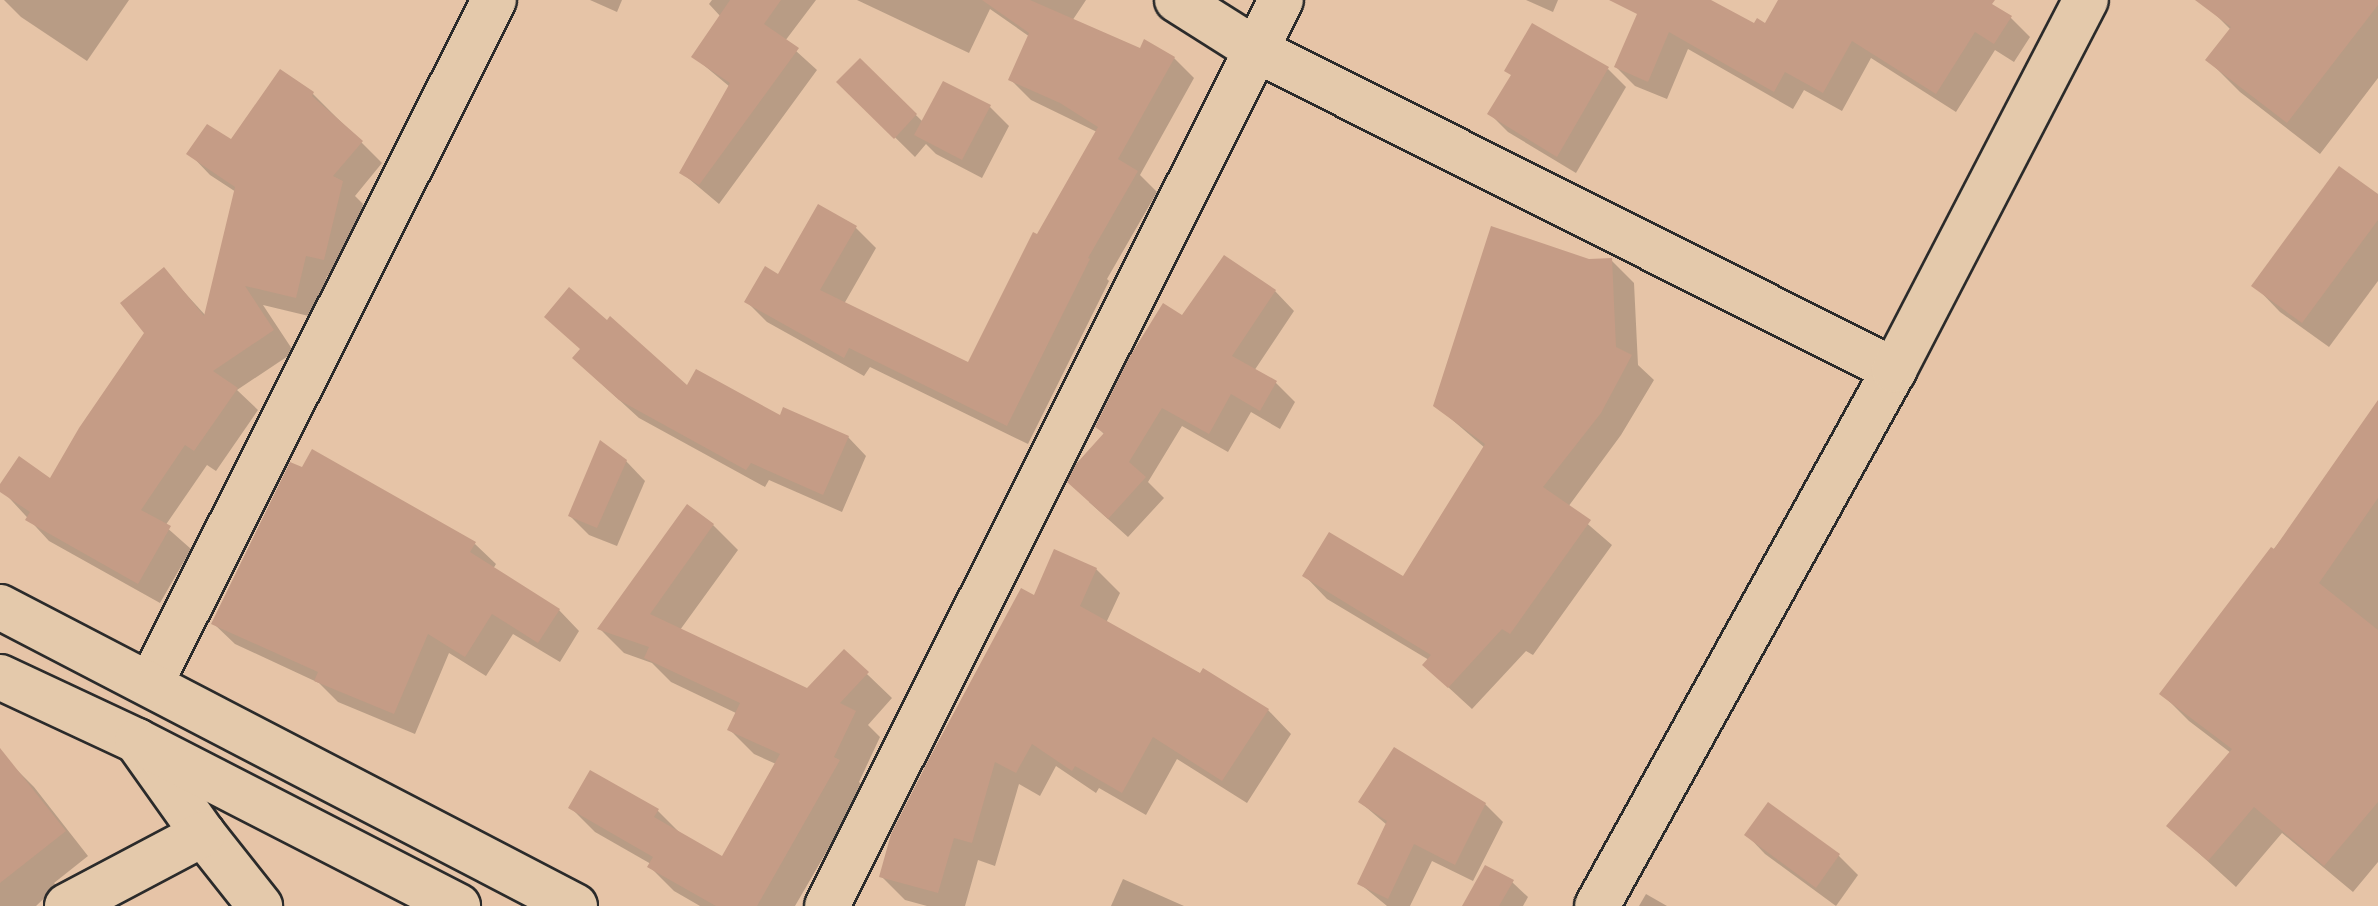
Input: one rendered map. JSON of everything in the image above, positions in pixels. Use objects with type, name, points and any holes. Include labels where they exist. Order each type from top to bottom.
[{"type":"street","points":[[151,683],[494,0]]},
{"type":"street","points":[[1177,0],[1256,50],[1894,370]]},
{"type":"street","points":[[827,906],[1281,0]]},
{"type":"street","points":[[1597,906],[1894,370],[2086,0]]},
{"type":"street","points":[[0,607],[575,906]]},
{"type":"street","points":[[0,677],[137,741],[458,906]]},
{"type":"street","points":[[137,741],[203,834],[260,906]]},
{"type":"street","points":[[67,906],[203,834]]},
{"type":"building","points":[[730,0],[781,0],[764,24],[799,48],[699,185],[679,173],[730,83],[691,57]]},
{"type":"building","points":[[982,0],[1030,0],[1140,48],[1144,39],[1175,57],[1118,159],[1138,171],[1088,258],[1007,426],[849,348],[844,358],[744,302],[765,266],[778,274],[818,204],[857,226],[820,290],[968,362],[1033,232],[1037,234],[1098,127],[1060,103],[1008,80],[1029,33]]},
{"type":"building","points":[[1609,0],[1711,0],[1754,23],[1757,18],[1765,23],[1778,0],[1995,0],[1992,4],[2012,16],[1994,44],[1975,32],[1936,94],[1852,41],[1823,93],[1785,72],[1774,92],[1669,32],[1648,82],[1614,67],[1637,14]]},
{"type":"building","points":[[2195,0],[2378,0],[2378,5],[2287,123],[2205,60],[2231,27]]},
{"type":"building","points":[[1532,23],[1609,67],[1557,157],[1487,114],[1511,75],[1504,71]]},
{"type":"building","points":[[860,58],[917,114],[894,139],[836,82]]},
{"type":"building","points":[[280,69],[314,92],[312,96],[363,141],[333,176],[343,181],[324,260],[306,256],[296,298],[245,286],[274,330],[213,371],[238,388],[194,451],[185,445],[141,510],[171,526],[138,584],[25,520],[30,512],[0,492],[0,484],[19,456],[50,478],[79,428],[144,333],[120,303],[164,267],[204,316],[235,187],[186,154],[207,124],[231,139]]},
{"type":"building","points":[[943,81],[991,105],[962,160],[914,135]]},
{"type":"building","points":[[2339,166],[2378,194],[2378,220],[2302,323],[2251,286]]},
{"type":"building","points":[[1491,226],[1589,259],[1612,258],[1616,347],[1632,355],[1601,413],[1543,487],[1591,520],[1510,634],[1502,629],[1448,688],[1422,665],[1431,655],[1302,576],[1329,532],[1403,576],[1485,444],[1433,406]]},
{"type":"building","points":[[1224,255],[1276,290],[1232,356],[1277,381],[1260,411],[1231,394],[1209,434],[1162,408],[1129,462],[1146,477],[1108,519],[1067,482],[1076,464],[1104,433],[1095,427],[1129,358],[1163,303],[1182,315]]},
{"type":"building","points":[[569,287],[607,320],[610,316],[687,385],[696,369],[780,415],[783,407],[849,436],[823,495],[751,463],[746,470],[619,400],[572,358],[580,349],[544,317]]},
{"type":"building","points":[[2378,400],[2378,498],[2319,583],[2378,630],[2378,802],[2324,866],[2254,807],[2208,861],[2166,826],[2232,749],[2159,694],[2271,547],[2274,549]]},
{"type":"building","points":[[600,440],[627,460],[597,528],[568,516]]},
{"type":"building","points":[[312,449],[476,542],[470,552],[560,609],[538,643],[492,614],[465,657],[428,634],[394,714],[314,681],[318,672],[211,624],[290,462],[302,467]]},
{"type":"building","points":[[687,504],[714,524],[650,614],[807,688],[844,649],[869,672],[840,703],[856,711],[834,757],[840,760],[757,906],[716,906],[647,867],[653,857],[568,808],[590,770],[659,809],[654,817],[722,856],[780,754],[727,730],[740,703],[644,658],[649,647],[597,629]]},
{"type":"building","points":[[1054,549],[1097,568],[1080,606],[1200,673],[1203,668],[1269,709],[1222,781],[1153,737],[1122,793],[1075,766],[1072,771],[1032,744],[1016,773],[995,762],[972,843],[954,838],[938,893],[879,877],[891,834],[929,759],[1021,588],[1034,595]]},
{"type":"building","points":[[1394,747],[1486,803],[1455,865],[1414,844],[1388,899],[1357,884],[1387,821],[1358,802]]},
{"type":"building","points":[[0,748],[66,831],[0,883]]},
{"type":"building","points":[[1768,802],[1840,854],[1816,888],[1744,835]]},
{"type":"building","points":[[1485,865],[1514,880],[1499,906],[1462,906]]}]
